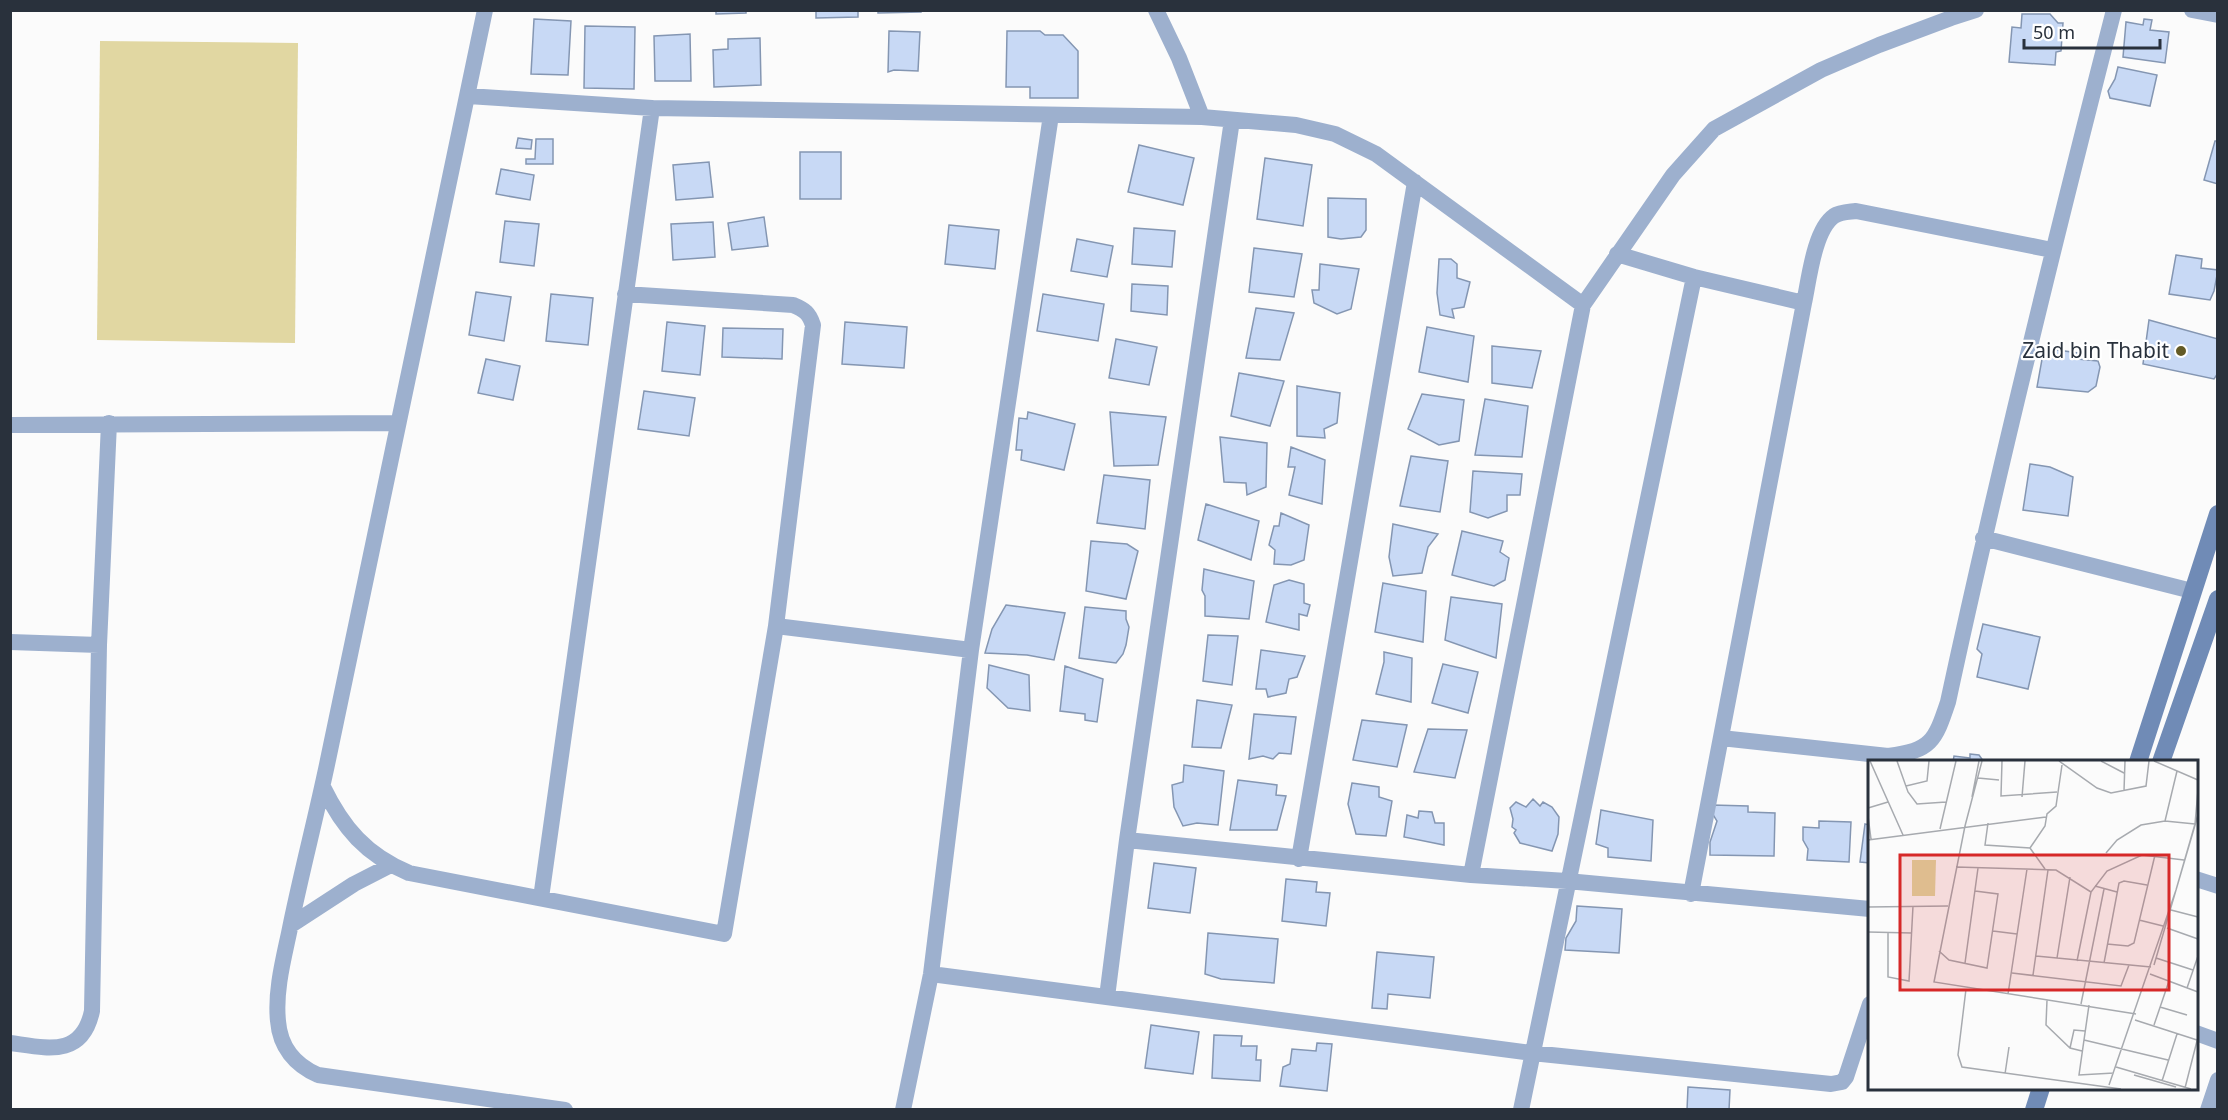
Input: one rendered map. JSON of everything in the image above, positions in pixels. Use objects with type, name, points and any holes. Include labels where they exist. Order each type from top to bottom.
[{"type":"street","points":[[485,10],[322,787],[301,873],[282,969],[278,1023],[287,1052],[306,1070],[333,1079],[565,1110]]},
{"type":"street","points":[[1156,10],[1175,49],[1202,117]]},
{"type":"street","points":[[1471,875],[1583,305],[1673,175],[1714,129],[1821,70],[1879,45],[1976,10]]},
{"type":"street","points":[[1721,738],[1888,756],[1911,754],[1930,744],[1940,726],[1948,702],[1983,538],[2052,250],[2114,10]]},
{"type":"street","points":[[2193,10],[2217,15]]},
{"type":"street","points":[[468,96],[652,108],[1202,117],[1296,125],[1335,134],[1376,154],[1583,305]]},
{"type":"street","points":[[541,898],[652,108]]},
{"type":"street","points":[[903,1110],[931,974],[971,650],[1051,114]]},
{"type":"street","points":[[1107,997],[1127,840],[1232,120]]},
{"type":"street","points":[[1299,859],[1415,183]]},
{"type":"street","points":[[1691,894],[1804,303],[1820,235],[1828,221],[1836,215],[1856,211],[2052,250]]},
{"type":"street","points":[[1617,254],[1694,277],[1804,303]]},
{"type":"street","points":[[1521,1110],[1694,277]]},
{"type":"street","points":[[322,787],[345,825],[375,855],[391,865],[425,876],[724,934],[776,626],[813,336],[810,316],[805,310],[793,305],[625,294]]},
{"type":"street","points":[[10,1043],[60,1047],[73,1043],[81,1037],[90,1020],[93,991],[99,645],[109,423]]},
{"type":"street","points":[[10,425],[397,423]]},
{"type":"street","points":[[2139,760],[2217,514]]},
{"type":"street","points":[[1983,538],[2192,591]]},
{"type":"street","points":[[2162,760],[2217,603]]},
{"type":"street","points":[[776,626],[971,650]]},
{"type":"street","points":[[10,642],[99,645]]},
{"type":"street","points":[[1127,840],[1471,875],[1567,881],[1868,909]]},
{"type":"street","points":[[291,925],[354,884],[391,865]]},
{"type":"street","points":[[2198,880],[2217,886]]},
{"type":"street","points":[[931,974],[1532,1053],[1837,1084],[1846,1077],[1868,1007]]},
{"type":"street","points":[[2198,1034],[2217,1041]]},
{"type":"street","points":[[2208,1110],[2217,1080]]},
{"type":"street","points":[[2022,1110],[2029,1090]]},
{"type":"street","points":[[2034,1110],[2041,1090]]},
{"type":"shaded area","points":[[100,41],[298,43],[295,343],[97,340]]},
{"type":"building","points":[[716,10],[746,10],[746,13],[716,14]]},
{"type":"building","points":[[816,10],[858,10],[858,17],[816,18]]},
{"type":"building","points":[[878,10],[921,10],[921,12],[878,13]]},
{"type":"building","points":[[2022,14],[2050,14],[2058,23],[2063,23],[2061,51],[2056,52],[2055,65],[2009,62],[2012,27],[2021,28]]},
{"type":"building","points":[[534,19],[571,21],[568,75],[531,74]]},
{"type":"building","points":[[2144,19],[2152,20],[2150,30],[2169,32],[2165,63],[2123,57],[2126,22],[2143,25]]},
{"type":"building","points":[[585,26],[635,27],[634,89],[584,88]]},
{"type":"building","points":[[889,31],[920,32],[918,71],[888,72]]},
{"type":"building","points":[[1007,31],[1040,31],[1045,35],[1063,35],[1078,51],[1078,98],[1030,98],[1030,87],[1006,87]]},
{"type":"building","points":[[690,34],[691,81],[655,81],[654,36]]},
{"type":"building","points":[[760,38],[761,85],[714,87],[713,50],[728,49],[728,39]]},
{"type":"building","points":[[2118,67],[2157,75],[2150,106],[2110,98],[2108,91],[2115,79]]},
{"type":"building","points":[[518,138],[532,140],[531,149],[516,148]]},
{"type":"building","points":[[536,139],[553,139],[553,164],[526,164],[526,159],[535,159]]},
{"type":"building","points":[[2215,141],[2218,141],[2218,184],[2204,180]]},
{"type":"building","points":[[1139,145],[1194,158],[1183,205],[1128,192]]},
{"type":"building","points":[[800,152],[841,152],[841,199],[800,199]]},
{"type":"building","points":[[1265,158],[1312,165],[1303,226],[1257,219]]},
{"type":"building","points":[[709,162],[713,197],[676,200],[673,165]]},
{"type":"building","points":[[501,169],[534,175],[530,200],[496,194]]},
{"type":"building","points":[[1328,198],[1366,199],[1366,230],[1361,237],[1341,239],[1328,237]]},
{"type":"building","points":[[764,217],[768,246],[732,250],[728,223]]},
{"type":"building","points":[[505,221],[539,224],[534,266],[500,262]]},
{"type":"building","points":[[713,222],[715,257],[673,260],[671,224]]},
{"type":"building","points":[[949,225],[999,230],[995,269],[945,264]]},
{"type":"building","points":[[1134,228],[1175,231],[1172,267],[1132,264]]},
{"type":"building","points":[[1077,239],[1113,246],[1107,277],[1071,271]]},
{"type":"building","points":[[1254,248],[1302,254],[1294,297],[1249,292]]},
{"type":"building","points":[[2176,255],[2202,259],[2201,268],[2218,270],[2210,300],[2169,294]]},
{"type":"building","points":[[1439,259],[1451,259],[1457,264],[1457,278],[1470,282],[1464,307],[1452,309],[1454,318],[1440,315],[1437,293]]},
{"type":"building","points":[[1320,264],[1359,269],[1351,309],[1337,314],[1314,303],[1312,290],[1319,290]]},
{"type":"building","points":[[1132,284],[1168,286],[1167,315],[1131,311]]},
{"type":"building","points":[[476,292],[511,297],[504,341],[469,335]]},
{"type":"building","points":[[551,294],[593,298],[588,345],[546,341]]},
{"type":"building","points":[[1043,294],[1104,304],[1098,341],[1037,331]]},
{"type":"building","points":[[1256,308],[1294,313],[1280,360],[1246,358]]},
{"type":"building","name":"Zaid bin Thabit","points":[[2149,320],[2218,339],[2218,373],[2214,379],[2143,364]]},
{"type":"building","points":[[667,322],[705,326],[700,375],[662,371]]},
{"type":"building","points":[[845,322],[907,327],[904,368],[842,364]]},
{"type":"building","points":[[1427,327],[1474,336],[1468,382],[1419,372]]},
{"type":"building","points":[[723,328],[783,329],[782,359],[722,357]]},
{"type":"building","points":[[1116,339],[1157,347],[1149,385],[1109,378]]},
{"type":"building","points":[[1492,346],[1541,351],[1532,388],[1492,383]]},
{"type":"building","points":[[2044,348],[2078,353],[2078,359],[2098,361],[2100,367],[2096,386],[2088,392],[2037,387]]},
{"type":"building","points":[[486,359],[520,366],[513,400],[478,393]]},
{"type":"building","points":[[1239,373],[1284,381],[1270,426],[1231,416]]},
{"type":"building","points":[[1297,386],[1340,393],[1337,423],[1324,429],[1325,438],[1297,436]]},
{"type":"building","points":[[644,391],[695,398],[689,436],[638,429]]},
{"type":"building","points":[[1422,394],[1464,400],[1459,441],[1439,445],[1408,429]]},
{"type":"building","points":[[1485,399],[1528,406],[1522,457],[1475,455]]},
{"type":"building","points":[[1028,412],[1075,424],[1064,470],[1021,460],[1022,450],[1016,450],[1019,418],[1027,419]]},
{"type":"building","points":[[1110,412],[1166,417],[1158,465],[1114,466]]},
{"type":"building","points":[[1220,437],[1267,443],[1266,487],[1247,495],[1246,483],[1224,482]]},
{"type":"building","points":[[1291,447],[1325,460],[1322,504],[1289,495],[1295,467],[1288,467]]},
{"type":"building","points":[[1411,456],[1448,461],[1440,512],[1400,506]]},
{"type":"building","points":[[2030,464],[2050,467],[2073,477],[2068,516],[2023,510]]},
{"type":"building","points":[[1473,471],[1522,474],[1520,495],[1507,495],[1507,511],[1488,518],[1470,512]]},
{"type":"building","points":[[1104,475],[1150,480],[1145,529],[1097,523]]},
{"type":"building","points":[[1206,504],[1259,521],[1251,560],[1198,540]]},
{"type":"building","points":[[1281,513],[1309,525],[1304,560],[1291,565],[1274,564],[1275,550],[1269,545],[1274,526],[1279,526]]},
{"type":"building","points":[[1393,524],[1438,534],[1428,547],[1422,573],[1393,576],[1389,557]]},
{"type":"building","points":[[1462,531],[1503,541],[1500,552],[1509,558],[1505,580],[1494,586],[1452,575]]},
{"type":"building","points":[[1091,541],[1127,544],[1138,551],[1126,599],[1086,591]]},
{"type":"building","points":[[1204,569],[1254,581],[1249,619],[1205,616],[1205,596],[1202,590]]},
{"type":"building","points":[[1289,580],[1304,584],[1304,603],[1310,605],[1307,616],[1299,614],[1299,630],[1266,622],[1274,585]]},
{"type":"building","points":[[1383,583],[1426,591],[1423,642],[1375,632]]},
{"type":"building","points":[[1451,597],[1502,604],[1496,658],[1445,640]]},
{"type":"building","points":[[1006,605],[1065,613],[1054,660],[1027,655],[985,653],[992,629]]},
{"type":"building","points":[[1085,607],[1126,611],[1129,627],[1126,645],[1116,663],[1079,658]]},
{"type":"building","points":[[1983,624],[2040,637],[2028,689],[1977,677],[1982,654],[1977,649]]},
{"type":"building","points":[[1208,635],[1238,636],[1232,685],[1203,681]]},
{"type":"building","points":[[1261,650],[1305,656],[1297,677],[1289,679],[1286,693],[1268,697],[1266,689],[1256,689]]},
{"type":"building","points":[[1384,652],[1412,658],[1411,702],[1376,694],[1384,662]]},
{"type":"building","points":[[1443,664],[1478,672],[1468,713],[1432,703]]},
{"type":"building","points":[[989,665],[1029,675],[1030,711],[1008,708],[987,688]]},
{"type":"building","points":[[1065,666],[1103,679],[1097,722],[1085,720],[1085,714],[1060,711]]},
{"type":"building","points":[[1197,700],[1232,705],[1221,748],[1192,747]]},
{"type":"building","points":[[1254,714],[1296,717],[1291,754],[1279,753],[1273,759],[1263,756],[1249,759]]},
{"type":"building","points":[[1362,720],[1407,725],[1397,767],[1353,760]]},
{"type":"building","points":[[1428,729],[1467,730],[1455,778],[1414,772]]},
{"type":"building","points":[[1970,754],[1979,755],[1983,760],[1953,760],[1954,756],[1970,758]]},
{"type":"building","points":[[1184,765],[1224,771],[1218,825],[1197,823],[1183,826],[1174,807],[1172,785],[1183,782]]},
{"type":"building","points":[[1238,780],[1277,785],[1276,795],[1286,796],[1277,830],[1230,830]]},
{"type":"building","points":[[1352,783],[1379,787],[1379,797],[1392,801],[1386,836],[1356,834],[1348,804]]},
{"type":"building","points":[[1533,799],[1540,806],[1543,802],[1552,807],[1559,817],[1558,834],[1552,851],[1520,843],[1514,833],[1516,830],[1512,827],[1513,819],[1510,808],[1516,802],[1526,807]]},
{"type":"building","points":[[1712,805],[1748,806],[1748,812],[1775,813],[1774,856],[1710,855],[1710,842],[1717,821],[1712,813]]},
{"type":"building","points":[[1601,810],[1653,820],[1651,861],[1608,857],[1608,848],[1596,844]]},
{"type":"building","points":[[1419,811],[1432,812],[1435,823],[1444,823],[1444,845],[1404,837],[1407,815],[1418,818]]},
{"type":"building","points":[[1819,821],[1851,822],[1849,862],[1807,860],[1808,849],[1803,840],[1803,827],[1819,828]]},
{"type":"building","points":[[1865,824],[1868,825],[1868,863],[1860,862]]},
{"type":"building","points":[[1154,863],[1196,868],[1190,913],[1148,908]]},
{"type":"building","points":[[1286,879],[1317,882],[1316,892],[1330,893],[1326,926],[1282,921]]},
{"type":"building","points":[[1577,906],[1622,909],[1619,953],[1565,950],[1566,938],[1576,921]]},
{"type":"building","points":[[1208,933],[1278,939],[1274,983],[1221,979],[1205,974]]},
{"type":"building","points":[[1377,952],[1434,957],[1430,998],[1388,994],[1387,1009],[1372,1008]]},
{"type":"building","points":[[1151,1025],[1199,1032],[1193,1074],[1145,1068]]},
{"type":"building","points":[[1214,1035],[1242,1036],[1241,1046],[1257,1046],[1256,1060],[1261,1060],[1260,1081],[1212,1078]]},
{"type":"building","points":[[1317,1043],[1332,1044],[1327,1091],[1280,1086],[1283,1067],[1290,1064],[1292,1049],[1316,1051]]},
{"type":"building","points":[[1688,1087],[1730,1090],[1729,1110],[1687,1110]]},
{"type":"place","name":"Zaid bin Thabit","points":[[2181,351]]}]
